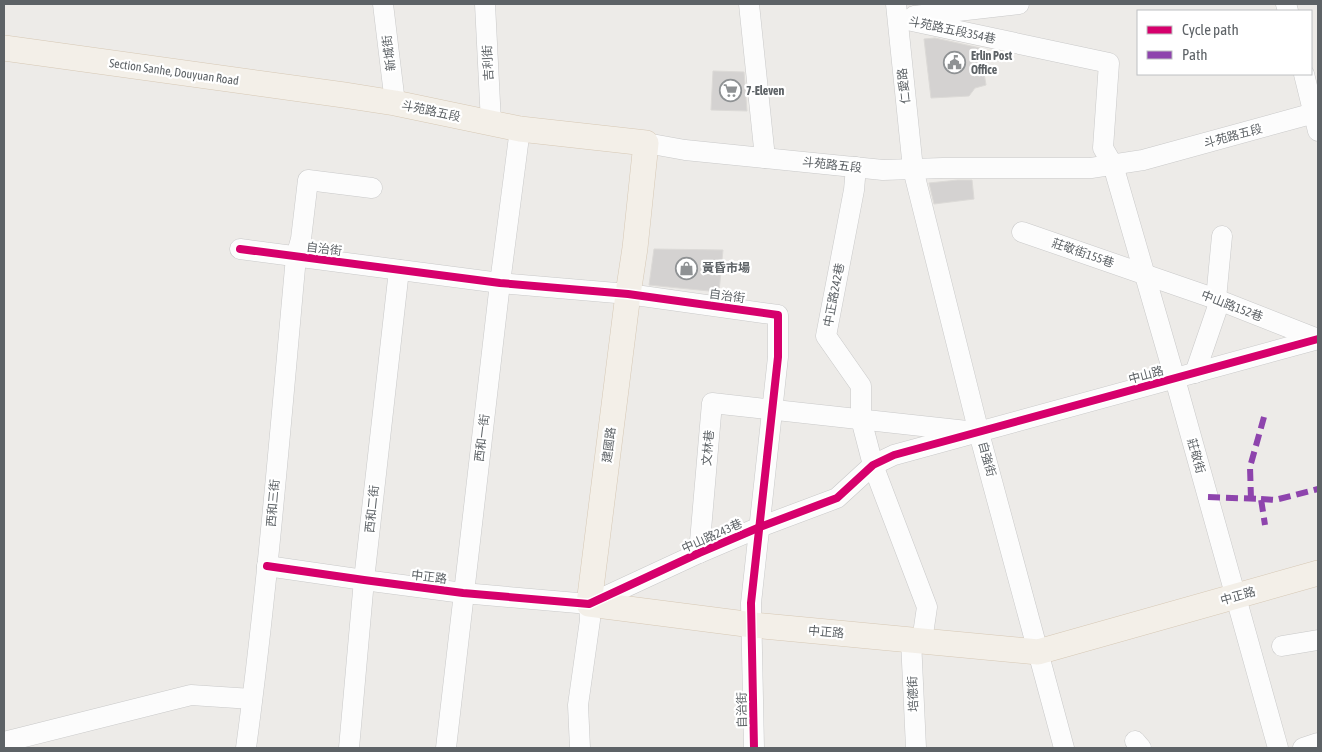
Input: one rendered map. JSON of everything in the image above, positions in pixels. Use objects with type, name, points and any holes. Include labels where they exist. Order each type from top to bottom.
[{"type":"main road","name":"Section Sanhe, Douyuan Road","points":[[4,48],[344,95]]},
{"type":"main road","name":"斗苑路五段","points":[[344,95],[395,103],[520,129],[646,142]]},
{"type":"main road","name":"建國路","points":[[589,604],[635,248],[646,142]]},
{"type":"main road","name":"中正路","points":[[589,604],[753,625],[1038,652],[1318,573]]},
{"type":"street","name":"新城街","points":[[383,4],[395,103]]},
{"type":"street","name":"吉利街","points":[[488,4],[491,123]]},
{"type":"street","points":[[749,4],[766,158]]},
{"type":"street","points":[[897,11],[1019,4]]},
{"type":"street","name":"斗苑路五段354巷","points":[[897,11],[1109,62],[1103,148],[1113,165]]},
{"type":"street","name":"仁愛路","points":[[897,11],[913,169]]},
{"type":"street","points":[[1304,75],[1317,119]]},
{"type":"street","name":"斗苑路五段","points":[[646,142],[685,150],[883,170],[1091,168],[1143,160],[1317,119]]},
{"type":"street","name":"西和一街","points":[[446,748],[500,283],[520,129]]},
{"type":"street","name":"莊敬街","points":[[1113,165],[1278,748]]},
{"type":"street","name":"中正路242巷","points":[[856,167],[854,190],[826,336],[861,386],[860,419],[873,465],[927,607],[917,640]]},
{"type":"street","name":"自強街","points":[[913,169],[979,432],[1064,748]]},
{"type":"street","name":"西和三街","points":[[246,748],[267,566],[296,256],[301,239],[308,180],[372,188]]},
{"type":"street","name":"莊敬街155巷","points":[[1022,232],[1145,275]]},
{"type":"street","points":[[1195,373],[1218,306],[1216,299],[1222,236]]},
{"type":"street","name":"自治街","points":[[240,249],[500,283],[628,294],[778,315],[778,357],[751,603],[753,625],[754,748]]},
{"type":"street","name":"西和二街","points":[[349,748],[364,580],[399,270]]},
{"type":"street","name":"中山路152巷","points":[[1145,275],[1216,299],[1318,339]]},
{"type":"street","name":"中山路","points":[[772,409],[979,432],[1318,339]]},
{"type":"street","name":"文林巷","points":[[699,553],[712,403],[772,409]]},
{"type":"street","name":"中山路243巷","points":[[589,604],[699,553],[760,527],[837,498],[873,465],[894,455],[979,432]]},
{"type":"street","name":"中正路","points":[[267,566],[464,593],[589,604]]},
{"type":"street","name":"建國路","points":[[580,748],[578,705],[590,620],[589,604]]},
{"type":"street","name":"培德街","points":[[916,748],[917,640]]},
{"type":"street","points":[[1282,646],[1318,640]]},
{"type":"street","points":[[4,742],[191,695],[252,699]]},
{"type":"street","points":[[1303,748],[1318,743]]},
{"type":"building","name":"Erlin Post Office","points":[[935,38],[980,48],[986,85],[975,88],[969,96],[931,98],[924,39]]},
{"type":"building","name":"7-Eleven","points":[[713,71],[744,72],[747,111],[711,110]]},
{"type":"building","points":[[972,180],[974,199],[934,204],[929,183]]},
{"type":"building","name":"黃昏市場","points":[[654,249],[723,250],[719,292],[649,285]]},
{"type":"marked path","points":[[1251,499],[1250,467],[1264,417]]},
{"type":"marked path","points":[[1261,499],[1275,500],[1318,489]]},
{"type":"marked path","points":[[1208,497],[1261,499],[1265,525]]},
{"type":"cycle path","points":[[240,249],[500,283],[628,294],[778,315],[778,357],[751,603],[754,748]]},
{"type":"cycle path","points":[[267,566],[463,593],[589,604],[699,553],[760,527],[837,498],[873,465],[894,455],[1318,339]]},
{"type":"place","name":"Erlin Post Office","points":[[955,63]]},
{"type":"place","name":"7-Eleven","points":[[730,91]]},
{"type":"place","name":"黃昏市場","points":[[686,268]]}]
